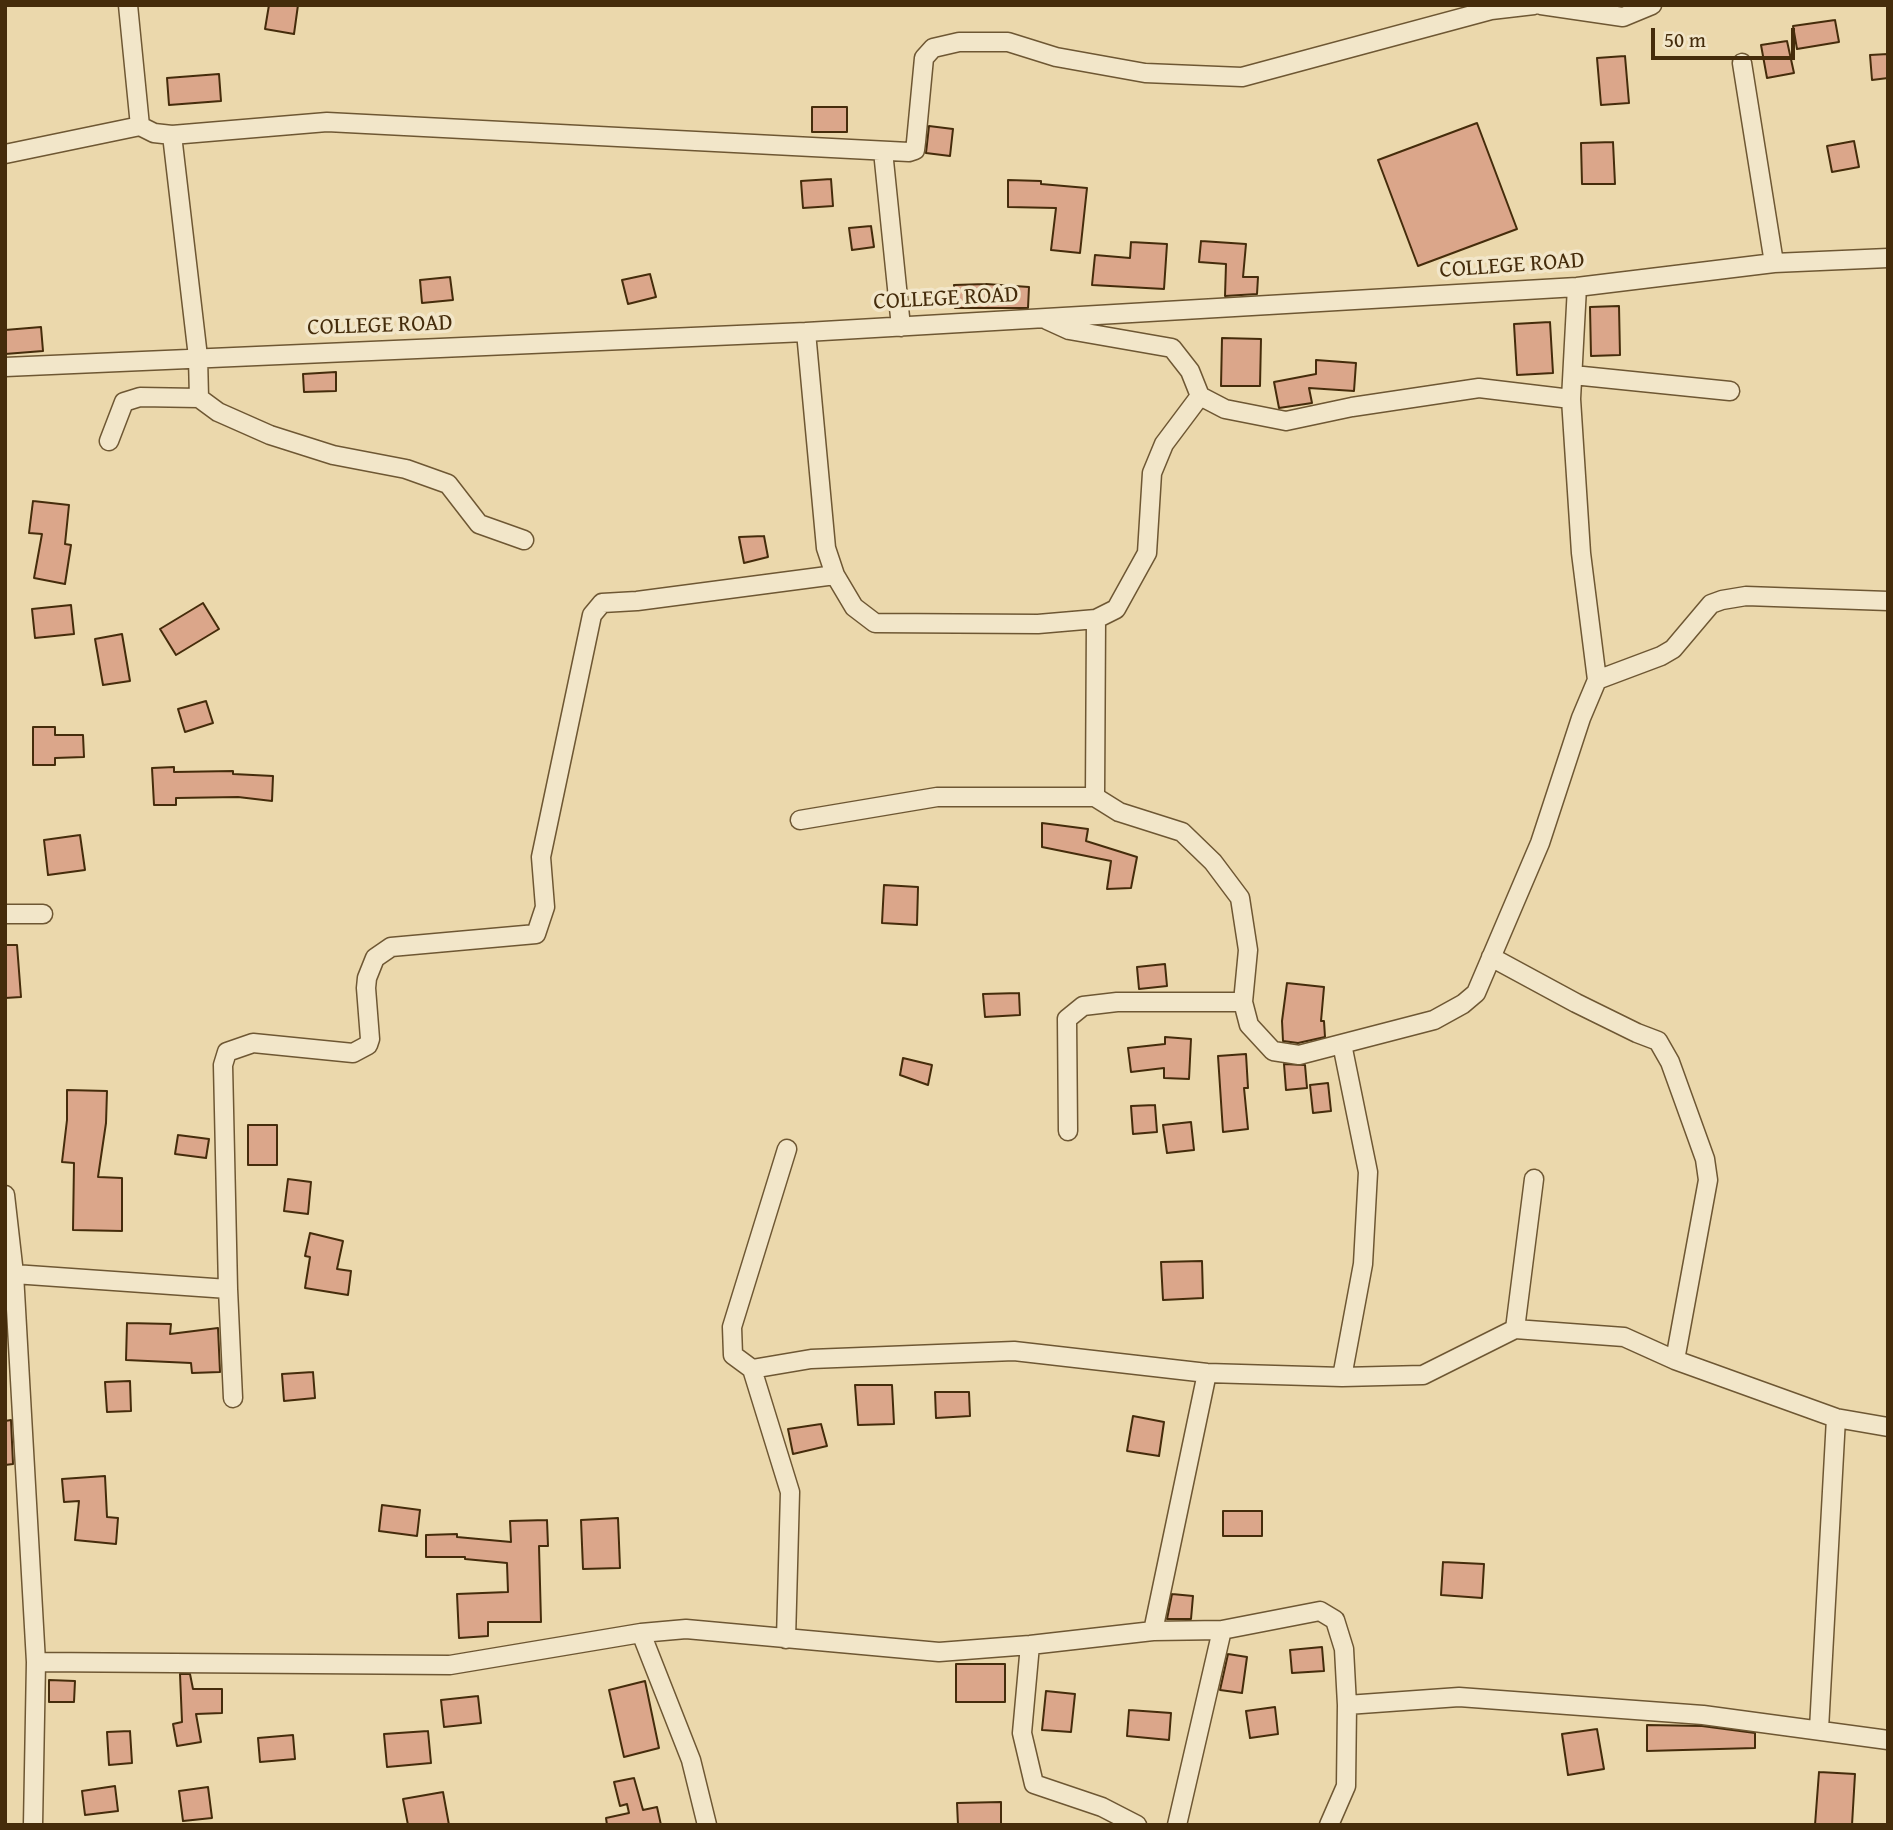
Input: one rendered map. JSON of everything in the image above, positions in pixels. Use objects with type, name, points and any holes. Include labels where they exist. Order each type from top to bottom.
[{"type":"street","points":[[128,5],[140,126]]},
{"type":"street","points":[[5,154],[140,126],[154,133],[172,135],[327,122],[883,151],[915,150],[924,58],[933,48],[959,42],[1008,42],[1056,57],[1145,73],[1242,76],[1491,10],[1534,5]]},
{"type":"street","points":[[1541,5],[1623,17],[1652,5]]},
{"type":"street","points":[[1742,63],[1774,263]]},
{"type":"street","points":[[172,135],[198,357],[198,398]]},
{"type":"street","points":[[883,151],[901,327]]},
{"type":"street","name":"COLLEGE ROAD","points":[[5,367],[806,332],[1577,288],[1774,263],[1888,258]]},
{"type":"street","points":[[800,820],[937,797],[1095,797],[1119,812],[1182,832],[1213,862],[1240,898],[1248,950],[1243,1002],[1249,1025],[1273,1051],[1299,1055],[1434,1020],[1464,1004],[1476,993],[1540,844],[1581,718],[1597,680],[1581,553],[1571,400],[1577,288]]},
{"type":"street","points":[[1043,318],[1069,330],[1172,348],[1190,372],[1200,397],[1225,409],[1286,421],[1352,407],[1479,388],[1571,400]]},
{"type":"street","points":[[806,332],[826,548],[835,575],[854,607],[875,623],[1038,624],[1096,618],[1116,609],[1147,553],[1152,473],[1164,444],[1200,397]]},
{"type":"street","points":[[1573,375],[1730,391]]},
{"type":"street","points":[[109,441],[124,402],[140,397],[198,398],[218,412],[270,435],[333,455],[406,469],[449,484],[479,524],[524,540]]},
{"type":"street","points":[[233,1398],[223,1065],[227,1052],[253,1043],[353,1053],[368,1045],[370,1040],[367,978],[375,958],[391,947],[536,934],[545,907],[541,857],[592,615],[602,603],[637,601],[835,575]]},
{"type":"street","points":[[1597,680],[1673,649],[1712,604],[1722,600],[1746,596],[1888,601]]},
{"type":"street","points":[[1095,797],[1096,618]]},
{"type":"street","points":[[5,914],[43,914]]},
{"type":"street","points":[[1491,957],[1576,1003],[1658,1041],[1670,1062],[1705,1159],[1708,1180],[1675,1360]]},
{"type":"street","points":[[1068,1131],[1067,1019],[1083,1006],[1117,1002],[1243,1002]]},
{"type":"street","points":[[1342,1044],[1368,1172],[1363,1264],[1342,1377]]},
{"type":"street","points":[[786,1639],[790,1492],[752,1369],[733,1355],[732,1327],[787,1149]]},
{"type":"street","points":[[1515,1329],[1534,1180]]},
{"type":"street","points":[[5,1195],[36,1662],[33,1825]]},
{"type":"street","points":[[9,1274],[228,1289]]},
{"type":"street","points":[[752,1369],[811,1359],[1014,1351],[1207,1373],[1342,1377],[1423,1375],[1515,1329],[1624,1337],[1675,1360],[1836,1418],[1888,1427]]},
{"type":"street","points":[[1153,1631],[1207,1373]]},
{"type":"street","points":[[1819,1729],[1836,1418]]},
{"type":"street","points":[[36,1662],[450,1665],[641,1633],[686,1629],[939,1651],[1030,1645],[1153,1631],[1222,1630],[1320,1611],[1335,1620],[1344,1649],[1348,1705],[1346,1786],[1329,1825]]},
{"type":"street","points":[[1177,1825],[1222,1630]]},
{"type":"street","points":[[641,1633],[691,1760],[707,1825]]},
{"type":"street","points":[[1030,1645],[1022,1733],[1034,1784],[1102,1807],[1137,1825]]},
{"type":"street","points":[[1348,1705],[1459,1696],[1703,1714],[1888,1740]]},
{"type":"building","points":[[269,5],[298,5],[294,34],[265,29]]},
{"type":"building","points":[[1835,20],[1839,42],[1797,49],[1793,26]]},
{"type":"building","points":[[1787,41],[1794,73],[1767,78],[1761,45]]},
{"type":"building","points":[[1888,54],[1888,78],[1872,80],[1870,55]]},
{"type":"building","points":[[1625,56],[1629,103],[1601,105],[1597,58]]},
{"type":"building","points":[[219,74],[221,101],[169,105],[167,78]]},
{"type":"building","points":[[812,107],[847,107],[847,132],[812,132]]},
{"type":"building","points":[[1477,123],[1517,229],[1418,266],[1378,160]]},
{"type":"building","points":[[929,126],[953,129],[950,156],[926,153]]},
{"type":"building","points":[[1854,141],[1859,167],[1832,172],[1827,146]]},
{"type":"building","points":[[1613,142],[1615,184],[1582,184],[1581,143]]},
{"type":"building","points":[[831,179],[833,206],[803,208],[801,181]]},
{"type":"building","points":[[1008,180],[1041,181],[1041,184],[1087,188],[1080,253],[1051,250],[1056,208],[1008,207]]},
{"type":"building","points":[[871,226],[874,247],[852,250],[849,228]]},
{"type":"building","points":[[1201,241],[1246,244],[1243,277],[1258,277],[1257,294],[1225,296],[1226,264],[1199,262]]},
{"type":"building","points":[[1131,242],[1167,244],[1164,289],[1092,285],[1095,255],[1130,258]]},
{"type":"building","points":[[650,274],[656,297],[628,304],[622,280]]},
{"type":"building","points":[[450,277],[453,300],[422,303],[420,280]]},
{"type":"building","points":[[954,285],[1029,287],[1028,308],[955,308]]},
{"type":"building","points":[[1619,306],[1620,355],[1591,356],[1590,307]]},
{"type":"building","points":[[1550,322],[1553,373],[1517,375],[1514,324]]},
{"type":"building","points":[[41,327],[43,351],[5,354],[5,330]]},
{"type":"building","points":[[1222,338],[1261,339],[1260,386],[1221,386]]},
{"type":"building","points":[[1316,360],[1356,363],[1354,391],[1309,388],[1312,403],[1279,408],[1274,382],[1316,374]]},
{"type":"building","points":[[336,372],[336,391],[304,392],[303,374]]},
{"type":"building","points":[[33,501],[69,505],[65,544],[71,545],[65,584],[34,578],[42,534],[29,533]]},
{"type":"building","points":[[764,536],[768,557],[744,563],[739,537]]},
{"type":"building","points":[[203,603],[219,629],[176,655],[160,629]]},
{"type":"building","points":[[71,605],[74,634],[35,638],[32,609]]},
{"type":"building","points":[[122,634],[130,681],[103,685],[95,639]]},
{"type":"building","points":[[206,701],[213,723],[185,732],[178,709]]},
{"type":"building","points":[[33,727],[55,727],[55,735],[83,735],[84,757],[55,758],[55,765],[33,765]]},
{"type":"building","points":[[174,767],[174,772],[233,771],[233,774],[273,776],[272,801],[238,797],[176,798],[176,805],[154,805],[152,768]]},
{"type":"building","points":[[1042,823],[1088,829],[1086,841],[1137,857],[1131,888],[1107,889],[1111,861],[1042,847]]},
{"type":"building","points":[[80,835],[85,870],[48,875],[44,840]]},
{"type":"building","points":[[884,885],[918,887],[917,925],[882,923]]},
{"type":"building","points":[[5,945],[17,945],[21,997],[5,998]]},
{"type":"building","points":[[1165,964],[1167,986],[1139,989],[1137,967]]},
{"type":"building","points":[[1287,983],[1324,987],[1321,1021],[1324,1021],[1325,1037],[1298,1043],[1283,1041],[1282,1021]]},
{"type":"building","points":[[1019,993],[1020,1015],[985,1017],[983,994]]},
{"type":"building","points":[[1165,1037],[1191,1039],[1189,1079],[1164,1078],[1164,1068],[1131,1072],[1128,1048],[1165,1044]]},
{"type":"building","points":[[1246,1054],[1248,1088],[1244,1088],[1248,1129],[1223,1132],[1218,1056]]},
{"type":"building","points":[[903,1058],[932,1065],[928,1085],[900,1075]]},
{"type":"building","points":[[1284,1064],[1305,1065],[1307,1088],[1286,1090]]},
{"type":"building","points":[[1328,1083],[1331,1111],[1313,1113],[1310,1085]]},
{"type":"building","points":[[67,1090],[107,1091],[106,1123],[98,1177],[122,1178],[122,1231],[73,1230],[74,1163],[62,1162]]},
{"type":"building","points":[[1155,1105],[1157,1132],[1133,1134],[1131,1106]]},
{"type":"building","points":[[1191,1122],[1194,1150],[1167,1153],[1163,1125]]},
{"type":"building","points":[[248,1125],[277,1125],[277,1165],[248,1165]]},
{"type":"building","points":[[178,1135],[209,1139],[206,1158],[175,1154]]},
{"type":"building","points":[[288,1179],[311,1182],[308,1214],[284,1211]]},
{"type":"building","points":[[310,1233],[343,1241],[337,1269],[351,1271],[348,1295],[305,1288],[310,1257],[305,1256]]},
{"type":"building","points":[[1202,1261],[1203,1298],[1163,1300],[1161,1262]]},
{"type":"building","points":[[127,1323],[171,1324],[170,1334],[218,1328],[220,1372],[192,1373],[191,1363],[126,1360]]},
{"type":"building","points":[[313,1372],[315,1398],[284,1401],[282,1374]]},
{"type":"building","points":[[130,1381],[131,1411],[107,1412],[105,1382]]},
{"type":"building","points":[[855,1385],[892,1385],[894,1424],[858,1425]]},
{"type":"building","points":[[935,1392],[969,1392],[970,1416],[936,1418]]},
{"type":"building","points":[[1133,1416],[1164,1422],[1159,1456],[1127,1451]]},
{"type":"building","points":[[11,1420],[13,1464],[5,1465],[5,1421]]},
{"type":"building","points":[[821,1424],[827,1446],[793,1454],[788,1429]]},
{"type":"building","points":[[105,1476],[107,1517],[118,1518],[116,1544],[75,1540],[79,1501],[64,1502],[62,1479]]},
{"type":"building","points":[[382,1505],[420,1510],[417,1536],[379,1531]]},
{"type":"building","points":[[1223,1511],[1262,1511],[1262,1536],[1223,1536]]},
{"type":"building","points":[[618,1518],[620,1568],[583,1569],[581,1520]]},
{"type":"building","points":[[547,1520],[548,1546],[539,1546],[541,1622],[488,1622],[488,1636],[459,1638],[457,1594],[508,1592],[507,1563],[465,1557],[426,1557],[426,1535],[457,1534],[457,1537],[511,1542],[510,1521]]},
{"type":"building","points":[[1443,1562],[1484,1564],[1482,1598],[1441,1595]]},
{"type":"building","points":[[1172,1594],[1193,1596],[1191,1619],[1167,1619]]},
{"type":"building","points":[[1322,1647],[1324,1671],[1292,1673],[1290,1650]]},
{"type":"building","points":[[1228,1654],[1247,1657],[1242,1693],[1220,1690]]},
{"type":"building","points":[[956,1664],[1005,1664],[1005,1702],[956,1702]]},
{"type":"building","points":[[180,1674],[190,1674],[193,1689],[222,1689],[222,1713],[196,1714],[201,1742],[177,1746],[173,1724],[182,1722]]},
{"type":"building","points":[[49,1680],[75,1681],[74,1702],[49,1702]]},
{"type":"building","points":[[645,1681],[659,1748],[624,1757],[609,1690]]},
{"type":"building","points":[[1046,1691],[1075,1694],[1071,1732],[1042,1730]]},
{"type":"building","points":[[478,1696],[481,1723],[444,1727],[441,1700]]},
{"type":"building","points":[[1275,1707],[1278,1734],[1250,1738],[1246,1711]]},
{"type":"building","points":[[1129,1710],[1171,1713],[1169,1740],[1127,1736]]},
{"type":"building","points":[[1647,1725],[1702,1726],[1755,1733],[1755,1748],[1647,1751]]},
{"type":"building","points":[[1597,1729],[1604,1769],[1568,1775],[1562,1734]]},
{"type":"building","points":[[130,1731],[132,1763],[109,1765],[107,1732]]},
{"type":"building","points":[[428,1731],[431,1763],[387,1767],[384,1734]]},
{"type":"building","points":[[293,1735],[295,1759],[260,1762],[258,1738]]},
{"type":"building","points":[[1819,1772],[1855,1774],[1852,1825],[1815,1825]]},
{"type":"building","points":[[634,1778],[643,1810],[657,1807],[661,1825],[607,1825],[606,1818],[629,1813],[627,1804],[620,1806],[614,1782]]},
{"type":"building","points":[[115,1786],[118,1811],[85,1815],[82,1791]]},
{"type":"building","points":[[208,1787],[212,1818],[183,1821],[179,1791]]},
{"type":"building","points":[[443,1792],[449,1825],[408,1825],[403,1799]]},
{"type":"building","points":[[1001,1802],[1001,1825],[958,1825],[957,1803]]}]
